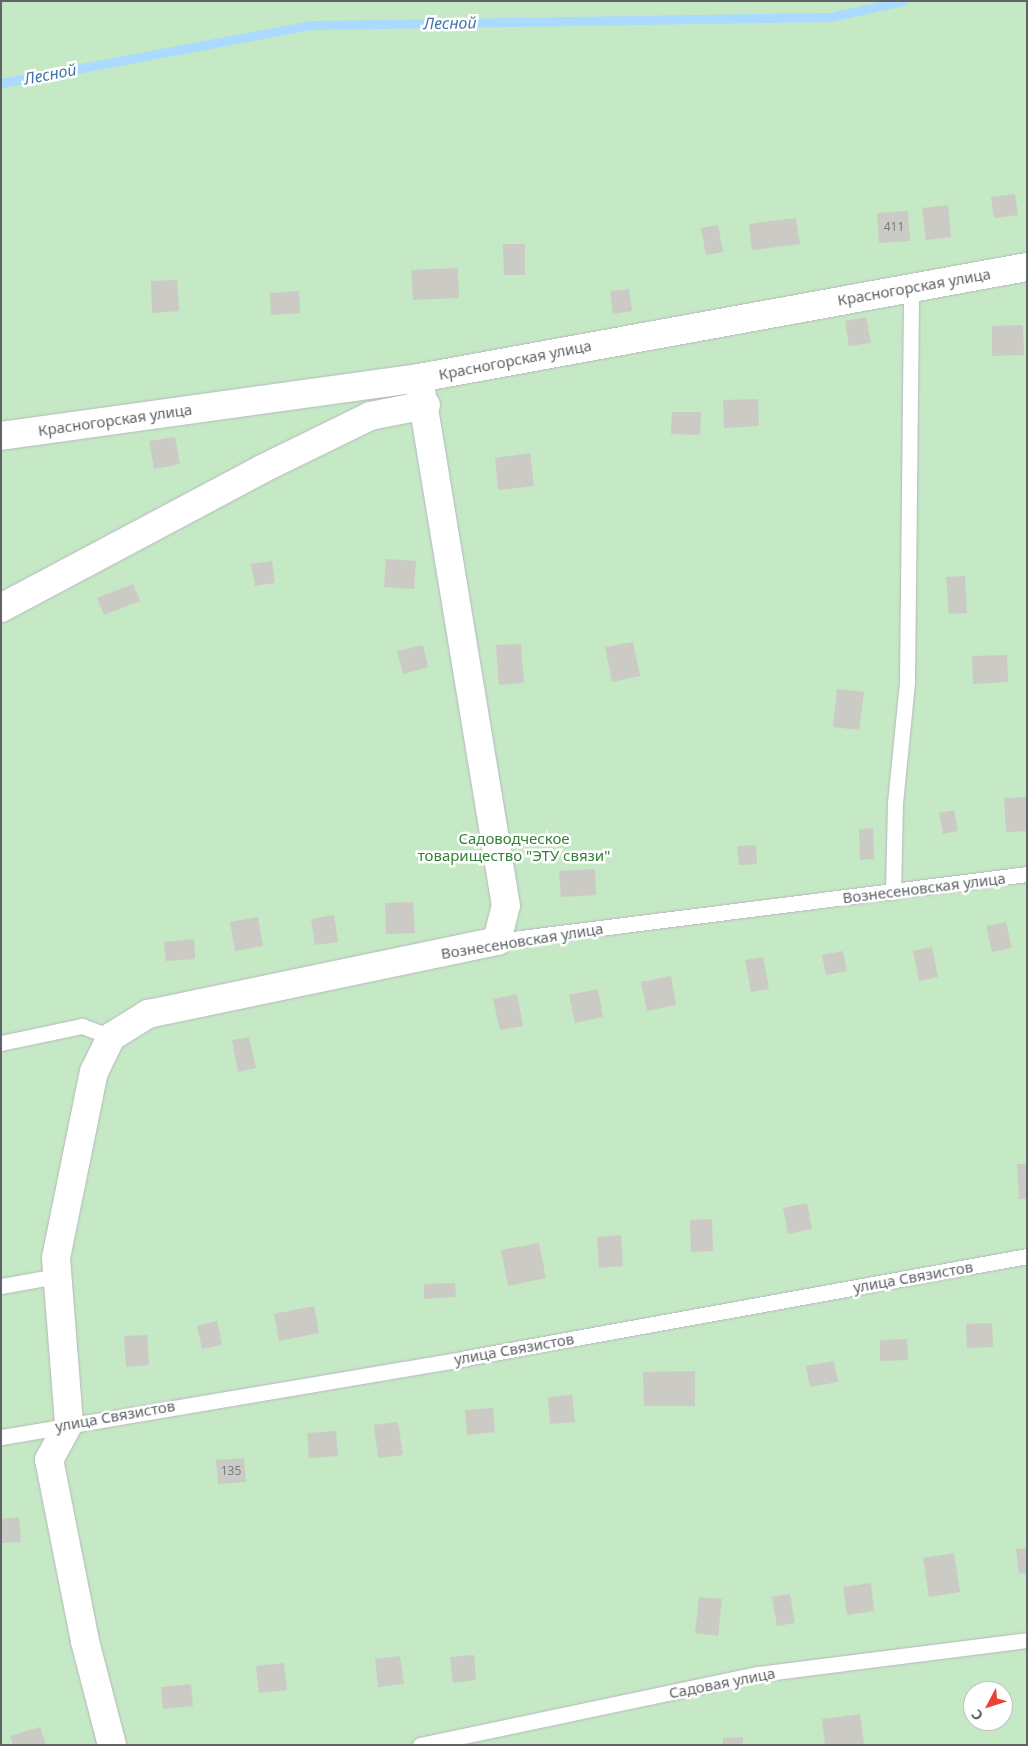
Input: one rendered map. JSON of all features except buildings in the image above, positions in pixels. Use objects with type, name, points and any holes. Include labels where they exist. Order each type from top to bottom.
[{"type":"street","name":"Красногорская улица","points":[[1,436],[419,378],[1027,267]]},
{"type":"street","points":[[419,378],[426,406],[506,906],[497,942]]},
{"type":"street","points":[[1,608],[262,469],[370,416],[426,406]]},
{"type":"street","name":"Вознесеновская улица","points":[[111,1037],[148,1014],[497,942]]},
{"type":"street","points":[[111,1037],[94,1072],[56,1258],[69,1423],[49,1460],[85,1641],[112,1745]]},
{"type":"lane","points":[[893,892],[895,803],[907,682],[912,287]]},
{"type":"lane","name":"Вознесеновская улица","points":[[497,942],[1027,874]]},
{"type":"lane","points":[[1,1043],[82,1026],[111,1037]]},
{"type":"lane","name":"улица Связистов","points":[[1,1437],[69,1423],[466,1358],[1027,1256]]},
{"type":"lane","points":[[1,1286],[57,1276]]},
{"type":"lane","name":"Садовая улица","points":[[420,1745],[758,1674],[1027,1640]]},
{"type":"green space","name":"Садоводческое товарищество \"ЭТУ связи\"","points":[[1,1],[1027,1],[1027,1745],[1,1745]]},
{"type":"waterway","name":"Лесной","points":[[1,83],[312,25],[830,17],[903,1]]}]
